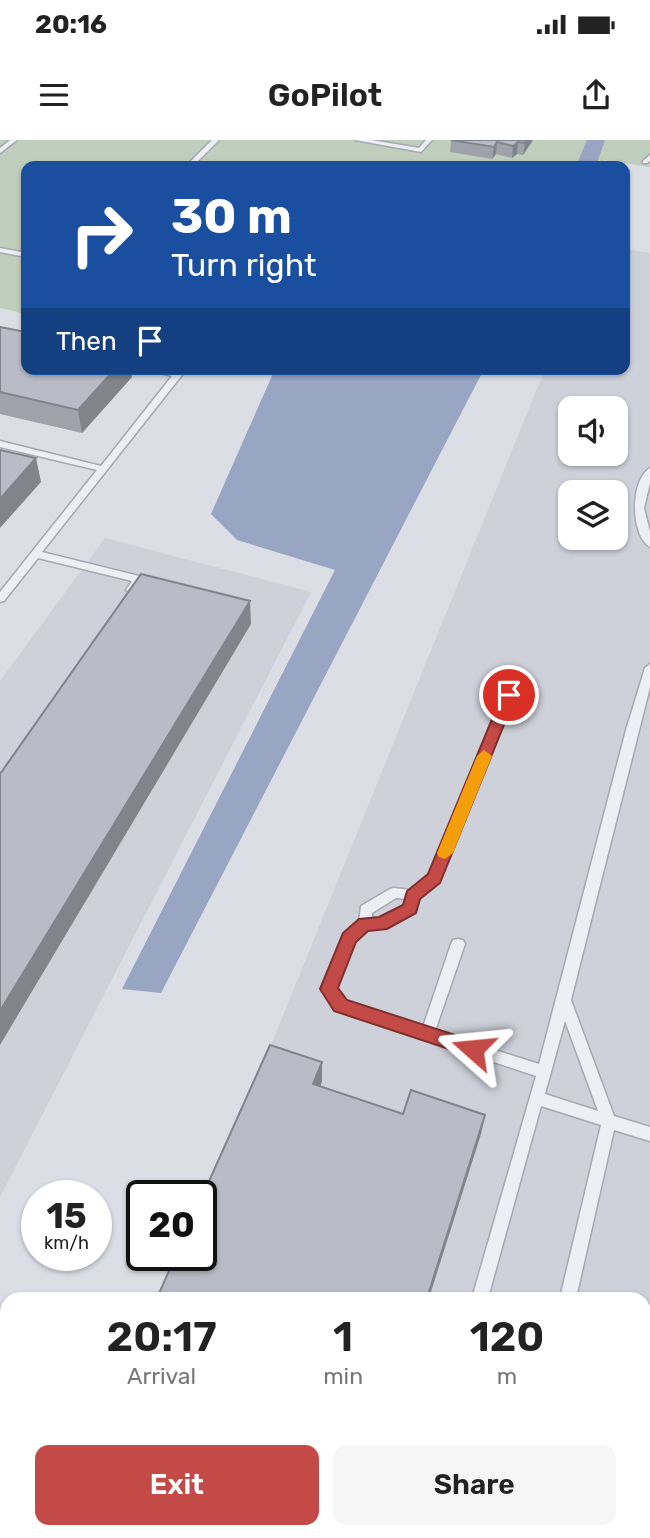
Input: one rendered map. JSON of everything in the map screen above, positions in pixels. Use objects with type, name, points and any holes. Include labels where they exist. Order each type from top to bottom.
[{"type":"lane","points":[[0,151],[14,140]]},
{"type":"lane","points":[[193,161],[216,140]]},
{"type":"lane","points":[[358,140],[421,150],[429,140]]},
{"type":"lane","points":[[0,250],[21,254]]},
{"type":"lane","points":[[0,598],[178,375]]},
{"type":"lane","points":[[0,444],[104,468]]},
{"type":"lane","points":[[650,471],[638,501],[637,512],[647,531],[650,544]]},
{"type":"lane","points":[[36,554],[139,579],[124,601]]},
{"type":"lane","points":[[482,1292],[564,1000],[650,668]]},
{"type":"lane","points":[[509,695],[434,878],[413,895],[410,908],[381,924],[365,924],[349,938],[329,989],[341,1006],[543,1072]]},
{"type":"lane","points":[[365,924],[366,910],[394,893],[413,895]]},
{"type":"lane","points":[[427,1034],[458,943]]},
{"type":"lane","points":[[564,1000],[610,1121],[569,1292]]},
{"type":"lane","points":[[535,1098],[650,1134]]},
{"type":"shaded area","points":[[630,250],[650,253],[650,1292],[173,1292],[189,1271],[217,1271],[216,1180],[543,375],[630,375]]},
{"type":"shaded area","points":[[105,538],[311,592],[0,1197],[0,681]]},
{"type":"green space","points":[[0,140],[650,140],[650,167],[630,164],[630,161],[604,160],[21,161],[21,313],[0,308]]},
{"type":"water","points":[[272,375],[481,375],[161,993],[122,989],[335,570],[237,540],[211,514]]},
{"type":"building","points":[[451,140],[526,140],[525,143],[518,142],[513,146],[497,142],[494,147]]},
{"type":"building","points":[[0,327],[21,331],[21,375],[110,375],[78,410],[0,392]]},
{"type":"building","points":[[0,450],[36,458],[0,499]]},
{"type":"building","points":[[141,574],[250,601],[0,1011],[0,774]]},
{"type":"building","points":[[270,1045],[322,1062],[313,1084],[403,1114],[411,1090],[485,1115],[429,1292],[160,1292],[169,1271],[217,1271],[217,1180],[210,1180]]},
{"type":"waterway","points":[[588,161],[596,140]]},
{"type":"slow traffic","points":[[445,853],[484,756]]},
{"type":"route","points":[[473,1049],[341,1006],[329,989],[349,938],[365,924],[381,924],[410,908],[413,895],[434,878],[509,695]]}]
